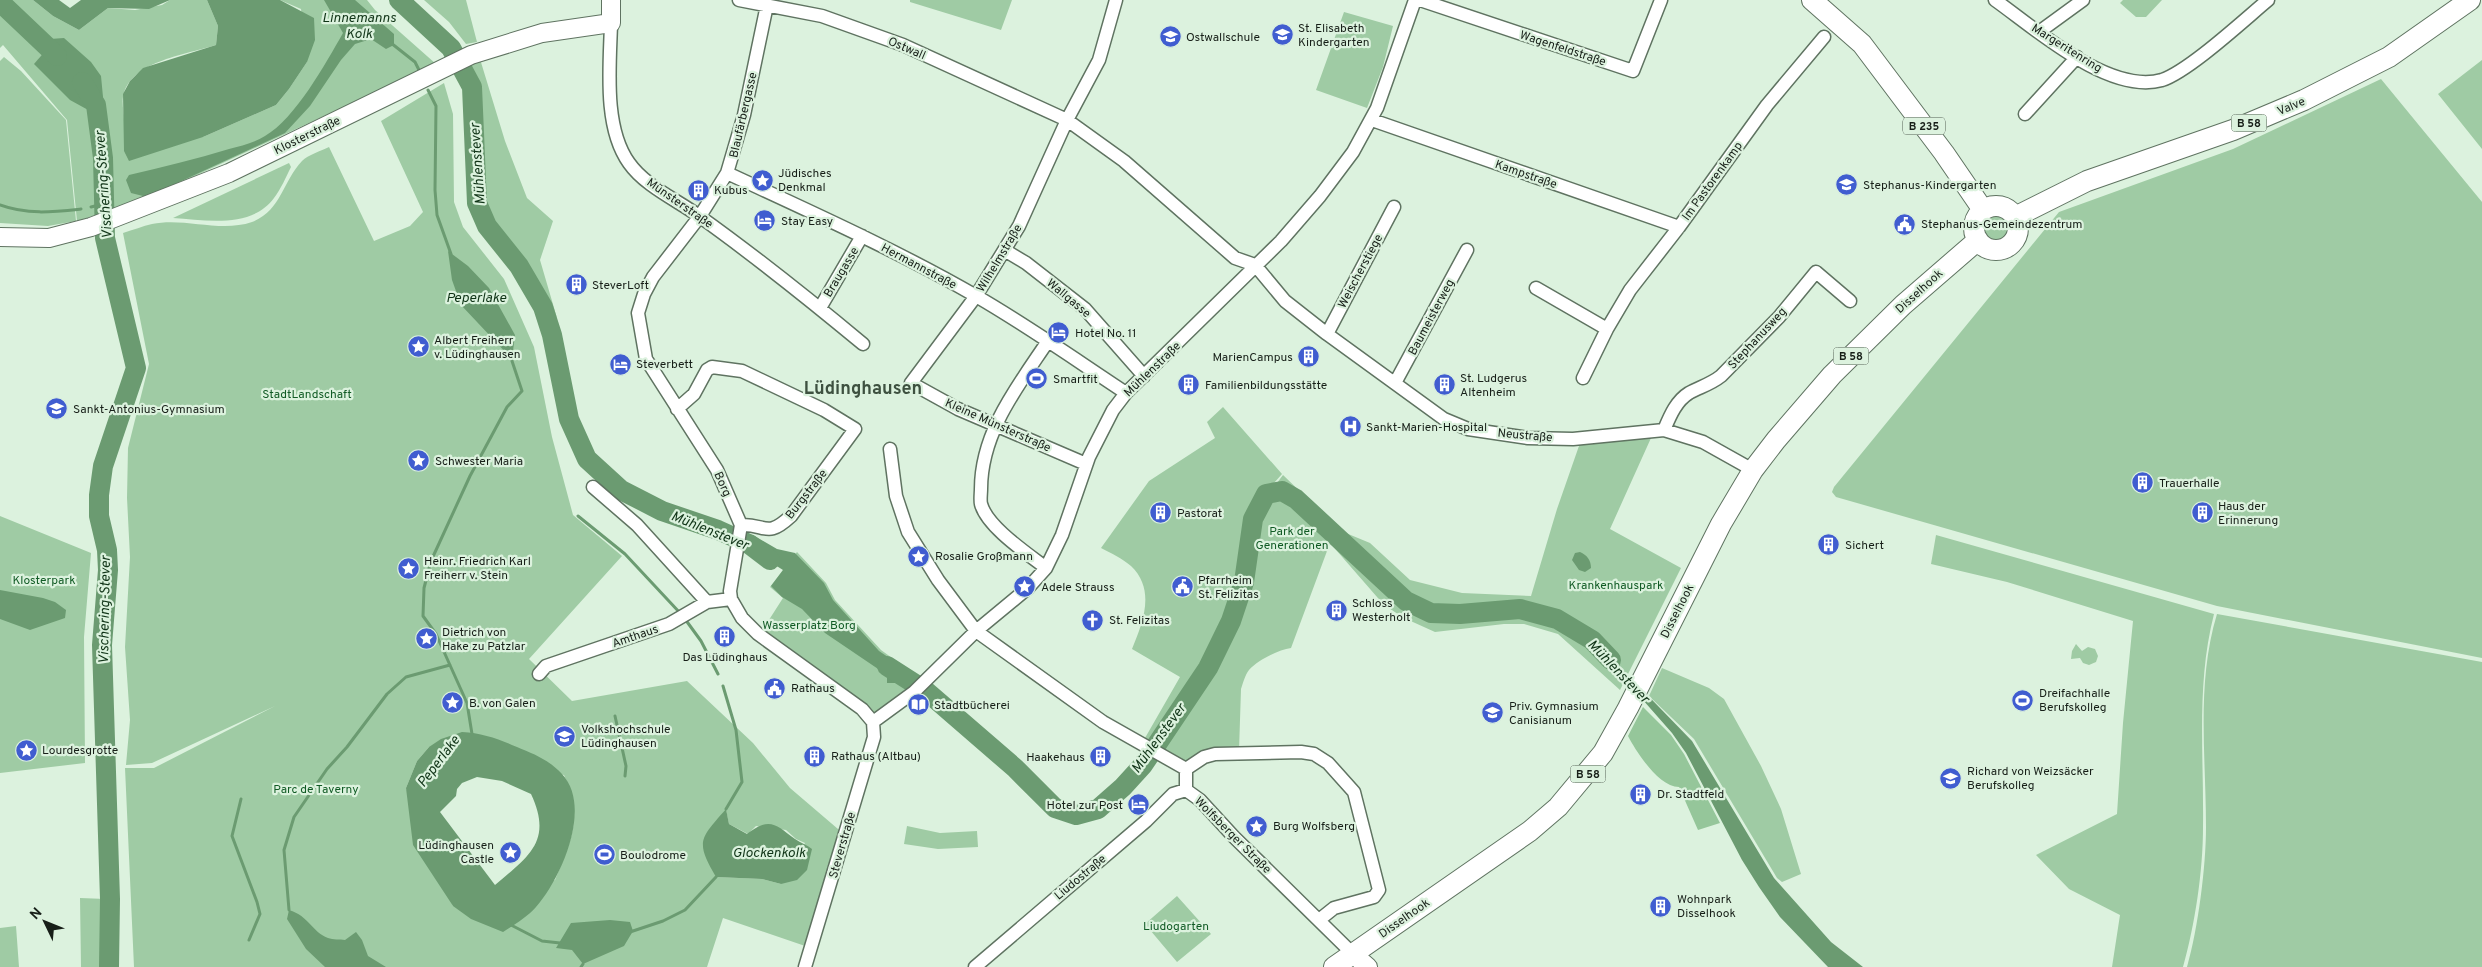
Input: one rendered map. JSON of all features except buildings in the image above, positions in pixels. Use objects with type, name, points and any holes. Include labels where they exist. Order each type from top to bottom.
[{"type":"main road","name":"B 235","points":[[1812,0],[1862,44],[1944,152],[1983,210]]},
{"type":"main road","name":"Valve","points":[[2015,216],[2087,180],[2233,130],[2304,100],[2389,57],[2470,0]]},
{"type":"main road","points":[[1997,206],[2004,208],[2015,216],[2018,230],[2013,242],[2008,246],[1992,249],[1978,240],[1974,228],[1978,215],[1983,210],[1997,206]]},
{"type":"main road","name":"Disselhook","points":[[1360,961],[1530,831],[1558,807],[1603,753],[1643,679],[1721,524],[1753,470],[1832,375],[1902,305],[1978,240]]},
{"type":"main road","name":"B 58","points":[[1334,967],[1360,961]]},
{"type":"street","name":"Münsterstraße","points":[[611,0],[610,106],[618,139],[629,163],[653,185],[700,216],[820,308],[863,344]]},
{"type":"street","name":"Ostwall","points":[[740,0],[822,16],[903,45],[1067,120],[1124,161],[1235,258],[1255,265]]},
{"type":"street","points":[[1067,120],[1099,60],[1116,0]]},
{"type":"street","name":"Mühlenstraße","points":[[873,722],[914,692],[976,631],[1020,596],[1046,568],[1062,536],[1086,464],[1113,410],[1126,394],[1281,241],[1320,196],[1354,152],[1372,120],[1396,58],[1415,0]]},
{"type":"street","name":"Wagenfeldstraße","points":[[1420,0],[1633,71],[1661,0]]},
{"type":"street","name":"Margeritenring","points":[[1995,0],[2039,32],[2100,70],[2122,79],[2144,82],[2163,79],[2181,70],[2268,0]]},
{"type":"street","points":[[2039,32],[2083,0]]},
{"type":"street","name":"Blaufärbergasse","points":[[700,216],[727,174],[744,115],[767,5]]},
{"type":"street","name":"Klosterstraße","points":[[0,237],[49,238],[91,228],[228,173],[471,55],[542,33],[611,22]]},
{"type":"street","name":"Im Pastorenkamp","points":[[1583,378],[1607,329],[1630,290],[1680,227],[1767,105],[1824,37]]},
{"type":"street","points":[[2024,114],[2077,57]]},
{"type":"street","name":"Wilhelmstraße","points":[[911,383],[976,296],[1006,251],[1067,120]]},
{"type":"street","name":"Kampstraße","points":[[1372,120],[1680,227]]},
{"type":"street","name":"Hermannstraße","points":[[727,174],[862,236],[976,296],[1048,341],[1126,394]]},
{"type":"street","name":"Weischerstiege","points":[[1327,334],[1394,207]]},
{"type":"street","name":"Borg","points":[[700,216],[653,277],[644,294],[638,313],[646,359],[717,470],[741,527]]},
{"type":"street","name":"Braugasse","points":[[820,308],[862,236]]},
{"type":"street","name":"Baumeisterweg","points":[[1395,383],[1467,250]]},
{"type":"street","name":"Wallgasse","points":[[1006,251],[1085,309],[1144,376]]},
{"type":"street","name":"Neustraße","points":[[1255,265],[1284,301],[1444,419],[1468,429],[1528,438],[1573,439],[1664,430],[1703,442],[1753,470]]},
{"type":"street","name":"Stephanusweg","points":[[1664,430],[1671,413],[1682,399],[1713,383],[1721,376],[1779,316],[1816,272],[1850,301]]},
{"type":"street","points":[[1536,288],[1607,329]]},
{"type":"street","points":[[1046,568],[1001,533],[981,505],[982,468],[996,425],[1005,406],[1048,341]]},
{"type":"street","name":"Burgstraße","points":[[678,408],[694,394],[707,370],[712,367],[742,371],[824,410],[855,429],[790,516],[780,526],[772,530],[741,527]]},
{"type":"street","name":"Kleine Münsterstraße","points":[[911,383],[958,409],[1086,464]]},
{"type":"street","points":[[890,449],[896,496],[908,532],[938,580],[976,631],[1095,717],[1145,748],[1175,761],[1186,769],[1204,756],[1215,754],[1302,752],[1314,754],[1328,764],[1348,784],[1356,800],[1379,890],[1374,897],[1334,908],[1319,920]]},
{"type":"street","points":[[593,486],[636,525],[707,602]]},
{"type":"street","points":[[741,527],[730,591],[731,599],[742,618],[758,634],[862,709],[873,722]]},
{"type":"street","name":"Amthaus","points":[[539,674],[546,666],[670,624],[707,602],[731,599]]},
{"type":"street","name":"Steverstraße","points":[[805,967],[874,737],[873,722]]},
{"type":"street","name":"Wolfsberger Straße","points":[[1186,769],[1186,790],[1200,800],[1360,961]]},
{"type":"street","name":"Liudostraße","points":[[975,967],[1146,821],[1167,799],[1173,794],[1186,790]]},
{"type":"green space","points":[[0,0],[33,0],[53,16],[79,30],[108,8],[135,10],[162,5],[170,0],[207,0],[218,26],[216,45],[163,60],[150,66],[138,73],[129,82],[123,99],[124,120],[203,137],[276,105],[307,62],[301,9],[280,0],[367,0],[375,10],[436,64],[143,200],[77,221],[67,120],[3,45],[0,48]],"holes":[[[45,50],[49,78],[35,64]]]},
{"type":"green space","points":[[424,0],[466,0],[477,42],[466,44],[449,22]]},
{"type":"green space","points":[[910,0],[1012,0],[1001,30],[910,2]]},
{"type":"green space","points":[[2123,0],[2162,0],[2146,17],[2136,17],[2120,3]]},
{"type":"green space","points":[[1344,12],[1393,26],[1383,67],[1367,108],[1316,90]]},
{"type":"green space","points":[[4,57],[21,71],[66,120],[76,221],[48,226],[0,223],[0,61]]},
{"type":"green space","points":[[480,59],[505,141],[527,198],[553,221],[540,260],[557,318],[535,277],[494,226],[483,200],[479,85],[469,63]]},
{"type":"green space","points":[[2482,60],[2482,149],[2438,94]]},
{"type":"green space","points":[[2381,79],[2482,202],[2482,658],[2217,606],[1836,497],[1832,492],[1834,487],[2059,212],[2233,149]]},
{"type":"green space","points":[[444,83],[453,114],[454,202],[463,227],[504,279],[534,347],[552,437],[573,515],[622,556],[529,659],[572,701],[687,681],[753,743],[790,788],[845,835],[811,948],[723,918],[707,967],[134,967],[125,768],[154,768],[275,706],[152,763],[126,765],[130,720],[125,647],[130,557],[127,498],[128,448],[149,364],[123,233],[164,222],[227,226],[252,222],[262,217],[276,203],[302,161],[329,147],[374,241],[410,226],[423,212],[381,121]],"holes":[[[429,747],[564,775],[573,804],[573,828],[566,853],[555,880],[453,906],[406,788],[417,761]],[[726,810],[729,824],[748,834],[756,826],[786,830],[796,839],[805,843],[781,884],[762,879],[716,877]]]},
{"type":"green space","points":[[289,163],[291,167],[277,194],[264,208],[253,214],[241,218],[213,221],[173,218]]},
{"type":"green space","points":[[1996,214],[2006,218],[2010,228],[2006,238],[1996,242],[1986,238],[1982,228],[1986,218]]},
{"type":"green space","points":[[1223,407],[1282,474],[1265,493],[1250,518],[1241,581],[1227,622],[1204,667],[1154,744],[1145,738],[1180,677],[1132,649],[1140,628],[1145,606],[1143,585],[1139,575],[1131,566],[1101,548],[1149,481],[1215,438],[1207,422]]},
{"type":"green space","points":[[1651,438],[1610,529],[1681,568],[1620,690],[1558,634],[1524,624],[1504,624],[1435,632],[1404,618],[1384,605],[1330,543],[1291,648],[1263,659],[1249,670],[1245,677],[1241,689],[1239,751],[1189,763],[1159,747],[1210,669],[1233,622],[1247,582],[1256,520],[1268,495],[1283,475],[1341,531],[1370,543],[1410,580],[1462,593],[1531,596],[1557,509],[1580,443]]},
{"type":"green space","name":"Klosterpark","points":[[0,516],[91,553],[84,637],[85,763],[0,773]]},
{"type":"green space","points":[[1936,535],[2214,614],[2208,640],[2203,693],[2202,862],[2195,916],[2183,967],[2112,967],[2120,915],[2069,889],[2036,855],[2117,814],[2123,723],[2133,621],[2007,582],[1931,564]]},
{"type":"green space","name":"Wasserplatz Borg","points":[[797,552],[826,583],[835,600],[881,650],[924,681],[873,721],[760,634],[783,598],[770,587]]},
{"type":"green space","points":[[2217,614],[2482,662],[2482,967],[2187,967],[2198,917],[2205,860],[2204,693],[2210,640]]},
{"type":"green space","points":[[2076,644],[2082,651],[2088,647],[2095,649],[2098,656],[2096,662],[2089,665],[2083,663],[2080,658],[2071,659],[2072,651]]},
{"type":"green space","points":[[1662,668],[1709,688],[1724,699],[1761,766],[1781,809],[1801,874],[1782,882],[1777,878],[1694,739],[1649,696]]},
{"type":"green space","points":[[907,826],[940,833],[977,831],[978,847],[938,849],[904,844]]},
{"type":"green space","name":"Liudogarten","points":[[1177,896],[1211,934],[1177,962],[1145,924]]},
{"type":"green space","points":[[80,898],[106,899],[107,967],[81,967]]},
{"type":"green space","points":[[16,926],[19,967],[0,967],[0,928]]},
{"type":"shaded area","points":[[1643,707],[1671,735],[1684,754],[1720,823],[1698,830],[1679,787],[1671,786],[1656,775],[1637,751],[1628,736]]},
{"type":"water","points":[[33,0],[59,0],[70,8],[81,0],[170,0],[149,9],[108,8],[79,30],[53,16]]},
{"type":"water","points":[[207,0],[280,0],[314,18],[315,40],[307,62],[276,105],[203,137],[129,161],[124,151],[123,94],[130,81],[143,68],[216,45],[218,26]]},
{"type":"water","name":"Linnemanns Kolk","points":[[324,0],[355,0],[394,34],[394,45],[386,49],[371,39],[355,44],[341,60],[310,106],[285,133],[147,197],[131,193],[126,180],[129,175],[192,160],[252,142],[265,136],[287,117],[309,89],[343,33]]},
{"type":"water","points":[[43,31],[50,39],[64,38],[91,62],[101,76],[103,97],[90,111],[70,100],[34,64],[45,51],[34,41]]},
{"type":"water","name":"Peperlake","points":[[448,251],[468,266],[489,288],[515,335],[512,359],[461,305],[452,280]]},
{"type":"water","points":[[753,535],[777,549],[795,553],[824,583],[833,600],[879,651],[913,674],[909,677],[910,679],[905,683],[887,683],[887,675],[825,633],[802,609],[782,597],[771,586],[783,570],[748,548],[750,536]]},
{"type":"water","points":[[1580,552],[1587,556],[1590,563],[1591,568],[1585,572],[1579,570],[1572,560],[1575,553]]},
{"type":"water","points":[[0,590],[55,602],[66,610],[65,618],[30,630],[0,619]]},
{"type":"water","points":[[1593,639],[1692,741],[1774,878],[1831,942],[1863,967],[1828,967],[1780,917],[1742,860],[1686,753],[1672,733],[1591,641]]},
{"type":"water","points":[[462,732],[504,741],[547,761],[562,774],[571,788],[575,805],[574,823],[570,842],[555,879],[546,895],[536,907],[503,932],[471,919],[453,906],[413,845],[406,788],[417,761],[429,747],[441,739]],"holes":[[[477,777],[502,781],[531,794],[537,810],[539,824],[538,836],[527,856],[495,885],[440,812],[456,796],[457,789],[462,783]]]},
{"type":"water","name":"Glockenkolk","points":[[726,809],[729,824],[747,834],[762,825],[772,824],[812,849],[807,870],[797,880],[781,884],[762,879],[716,877],[705,855],[703,841],[711,827]]},
{"type":"water","points":[[289,910],[301,916],[318,932],[328,938],[345,940],[356,932],[362,940],[368,956],[386,967],[325,967],[306,949],[287,919]]},
{"type":"water","points":[[610,920],[630,922],[633,931],[624,946],[583,964],[572,950],[556,948],[571,923]]},
{"type":"waterway","name":"Mühlenstever","points":[[399,0],[451,48],[472,87],[477,203],[487,226],[519,266],[543,307],[552,335],[569,419],[587,459],[621,490],[662,511],[718,530],[749,544],[770,560]]},
{"type":"waterway","name":"Vischering-Stever","points":[[0,2],[57,56]]},
{"type":"waterway","name":"Linnemanns Kolk","points":[[391,43],[415,62],[420,72]]},
{"type":"waterway","name":"Vischering-Stever","points":[[82,82],[96,105],[103,158],[105,238],[136,368],[103,466],[99,495],[99,516],[107,550],[108,570],[102,645],[110,899],[109,967]]},
{"type":"waterway","name":"Peperlake","points":[[428,90],[436,106],[435,190],[437,215],[451,254]]},
{"type":"waterway","points":[[91,207],[103,204]]},
{"type":"waterway","points":[[0,205],[20,210],[50,212],[81,209]]},
{"type":"waterway","name":"Peperlake","points":[[472,734],[467,703],[436,634],[423,616],[424,588],[431,561],[470,476],[507,407],[522,391],[510,355]]},
{"type":"waterway","name":"Mühlenstever","points":[[887,666],[926,691],[1015,768],[1055,808],[1076,815],[1098,809],[1123,787],[1143,765],[1208,668],[1231,621],[1244,582],[1253,519],[1266,494],[1282,491],[1296,499],[1406,601],[1431,613],[1460,614],[1520,609],[1557,619],[1592,640],[1611,660]]},
{"type":"waterway","points":[[578,516],[625,554],[681,614]]},
{"type":"waterway","points":[[685,619],[701,641],[718,674]]},
{"type":"waterway","points":[[289,910],[284,850],[294,817],[327,769],[347,747],[387,694],[406,677],[450,665]]},
{"type":"waterway","points":[[723,686],[736,730],[742,782],[726,809]]},
{"type":"waterway","points":[[615,716],[626,766],[625,776]]},
{"type":"waterway","points":[[241,799],[232,836],[260,914],[249,940]]},
{"type":"waterway","points":[[630,932],[663,921],[685,910],[716,877]]},
{"type":"waterway","points":[[511,925],[542,941],[560,943]]},
{"type":"place","name":"St. Elisabeth Kindergarten","points":[[1282,35]]},
{"type":"place","name":"Ostwallschule","points":[[1170,37]]},
{"type":"place","name":"Jüdisches Denkmal","points":[[762,180]]},
{"type":"place","name":"Stephanus-Kindergarten","points":[[1847,185]]},
{"type":"place","name":"Kubus","points":[[698,190]]},
{"type":"place","name":"Stay Easy","points":[[765,221]]},
{"type":"place","name":"Stephanus-Gemeindezentrum","points":[[1905,224]]},
{"type":"place","name":"SteverLoft","points":[[576,285]]},
{"type":"place","name":"Hotel No. 11","points":[[1059,333]]},
{"type":"place","name":"Albert Freiherr v. Lüdinghausen","points":[[418,347]]},
{"type":"place","name":"MarienCampus","points":[[1309,357]]},
{"type":"place","name":"Steverbett","points":[[620,364]]},
{"type":"place","name":"Smartfit","points":[[1037,379]]},
{"type":"place","name":"Familienbildungsstätte","points":[[1189,385]]},
{"type":"place","name":"St. Ludgerus Altenheim","points":[[1444,385]]},
{"type":"place","name":"Sankt-Antonius-Gymnasium","points":[[57,409]]},
{"type":"place","name":"Sankt-Marien-Hospital","points":[[1350,427]]},
{"type":"place","name":"Schwester Maria","points":[[419,461]]},
{"type":"place","name":"Trauerhalle","points":[[2143,483]]},
{"type":"place","name":"Pastorat","points":[[1161,513]]},
{"type":"place","name":"Haus der Erinnerung","points":[[2202,513]]},
{"type":"place","name":"Sichert","points":[[1829,545]]},
{"type":"place","name":"Rosalie Großmann","points":[[919,556]]},
{"type":"place","name":"Heinr. Friedrich Karl Freiherr v. Stein","points":[[408,568]]},
{"type":"place","name":"Adele Strauss","points":[[1025,587]]},
{"type":"place","name":"Pfarrheim St. Felizitas","points":[[1182,587]]},
{"type":"place","name":"Schloss Westerholt","points":[[1336,610]]},
{"type":"place","name":"St. Felizitas","points":[[1093,620]]},
{"type":"place","name":"Das Lüdinghaus","points":[[725,636]]},
{"type":"place","name":"Dietrich von Hake zu Patzlar","points":[[426,639]]},
{"type":"place","name":"Rathaus","points":[[775,688]]},
{"type":"place","name":"Dreifachhalle Berufskolleg","points":[[2023,700]]},
{"type":"place","name":"B. von Galen","points":[[453,703]]},
{"type":"place","name":"Stadtbücherei","points":[[918,705]]},
{"type":"place","name":"Priv. Gymnasium Canisianum","points":[[1493,713]]},
{"type":"place","name":"Volkshochschule Lüdinghausen","points":[[565,736]]},
{"type":"place","name":"Lourdesgrotte","points":[[26,750]]},
{"type":"place","name":"Rathaus (Altbau)","points":[[815,756]]},
{"type":"place","name":"Haakehaus","points":[[1101,757]]},
{"type":"place","name":"Richard von Weizsäcker Berufskolleg","points":[[1951,778]]},
{"type":"place","name":"Dr. Stadtfeld","points":[[1641,794]]},
{"type":"place","name":"Hotel zur Post","points":[[1139,805]]},
{"type":"place","name":"Burg Wolfsberg","points":[[1257,826]]},
{"type":"place","name":"Lüdinghausen Castle","points":[[510,852]]},
{"type":"place","name":"Boulodrome","points":[[604,855]]},
{"type":"place","name":"Wohnpark Disselhook","points":[[1661,906]]},
{"type":"district","name":"Lüdinghausen","points":[[863,388]]},
{"type":"park label","name":"StadtLandschaft","points":[[307,394]]},
{"type":"park label","name":"Park der Generationen","points":[[1292,538]]},
{"type":"park label","name":"Krankenhauspark","points":[[1616,585]]},
{"type":"park label","name":"Parc de Taverny","points":[[316,789]]}]
